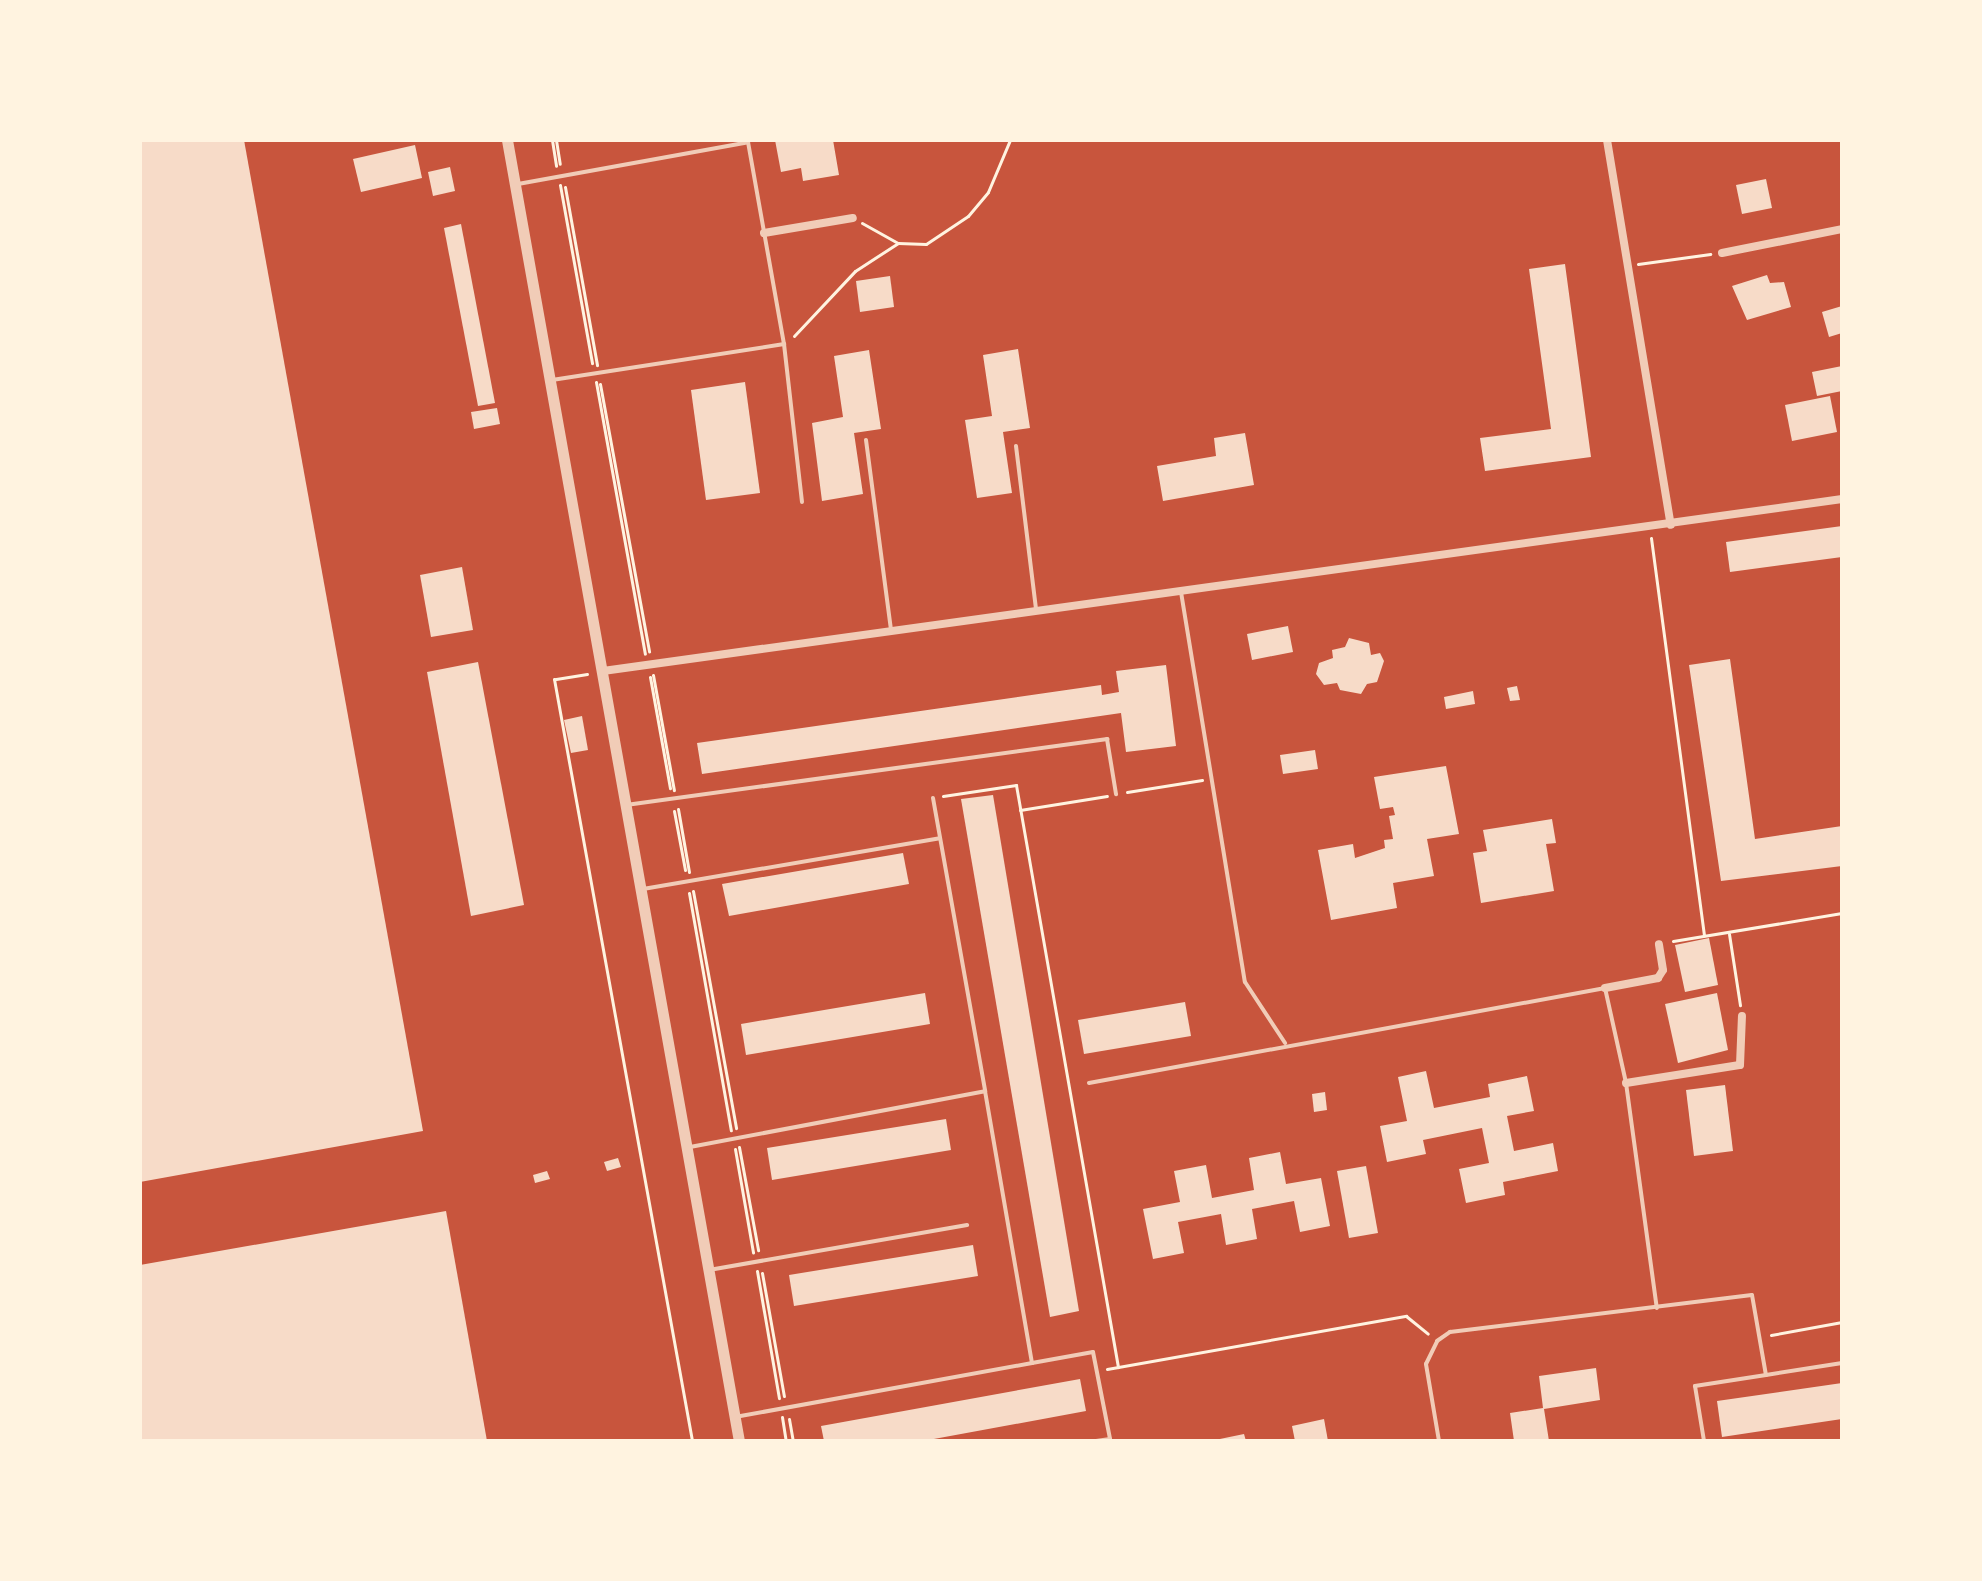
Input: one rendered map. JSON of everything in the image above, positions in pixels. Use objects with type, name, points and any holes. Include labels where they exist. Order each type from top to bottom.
[{"type":"street","points":[[507,140],[739,1441]]},
{"type":"street","points":[[1607,140],[1671,525]]},
{"type":"street","points":[[764,233],[853,218]]},
{"type":"street","points":[[1722,253],[1842,229]]},
{"type":"street","points":[[603,671],[1650,529],[1842,499]]},
{"type":"street","points":[[1605,988],[1658,978],[1663,970],[1659,944]]},
{"type":"street","points":[[1626,1083],[1740,1065],[1742,1016]]},
{"type":"lane","points":[[516,185],[748,142],[784,344],[802,502]]},
{"type":"lane","points":[[549,380],[784,344]]},
{"type":"lane","points":[[866,440],[891,630]]},
{"type":"lane","points":[[1016,446],[1036,612]]},
{"type":"lane","points":[[1181,592],[1245,982],[1285,1043]]},
{"type":"lane","points":[[624,805],[1107,739],[1116,794]]},
{"type":"lane","points":[[933,798],[1032,1363]]},
{"type":"lane","points":[[640,889],[940,838]]},
{"type":"lane","points":[[1089,1083],[1285,1043],[1605,988],[1626,1083],[1657,1308]]},
{"type":"lane","points":[[687,1148],[985,1091]]},
{"type":"lane","points":[[709,1270],[967,1225]]},
{"type":"lane","points":[[1439,1441],[1426,1364],[1437,1341],[1450,1332],[1752,1295],[1766,1375]]},
{"type":"lane","points":[[735,1417],[1093,1352],[1099,1370],[1110,1439],[1096,1441]]},
{"type":"lane","points":[[1704,1441],[1695,1386],[1842,1363]]},
{"type":"path","points":[[853,218],[898,243],[926,244],[968,216],[988,192],[1010,140]]},
{"type":"path","points":[[784,344],[855,271],[898,243]]},
{"type":"path","points":[[1627,266],[1722,253]]},
{"type":"path","points":[[1650,529],[1704,935]]},
{"type":"path","points":[[603,671],[554,679],[692,1441]]},
{"type":"path","points":[[933,798],[1016,785],[1118,1367]]},
{"type":"path","points":[[1659,944],[1842,913]]},
{"type":"path","points":[[1729,934],[1742,1016]]},
{"type":"path","points":[[1099,1370],[1406,1316],[1437,1341]]},
{"type":"path","points":[[1759,1337],[1842,1322]]},
{"type":"building","points":[[140,140],[244,140],[423,1131],[140,1182]]},
{"type":"building","points":[[775,140],[833,140],[839,175],[803,181],[801,168],[781,172]]},
{"type":"building","points":[[415,145],[422,178],[361,192],[353,159]]},
{"type":"building","points":[[450,167],[455,191],[433,196],[428,172]]},
{"type":"building","points":[[1766,179],[1772,208],[1742,214],[1736,185]]},
{"type":"building","points":[[461,224],[495,403],[478,406],[444,228]]},
{"type":"building","points":[[1565,264],[1591,457],[1485,471],[1480,438],[1551,429],[1529,269]]},
{"type":"building","points":[[1767,275],[1770,283],[1784,282],[1791,307],[1747,320],[1732,286]]},
{"type":"building","points":[[890,276],[894,307],[860,312],[856,281]]},
{"type":"building","points":[[1842,306],[1842,333],[1829,337],[1822,312]]},
{"type":"building","points":[[1018,349],[1030,428],[1003,432],[1012,493],[977,498],[965,420],[992,416],[983,355]]},
{"type":"building","points":[[869,350],[881,429],[854,433],[863,494],[822,501],[812,423],[843,417],[834,356]]},
{"type":"building","points":[[1842,366],[1842,391],[1817,396],[1812,372]]},
{"type":"building","points":[[745,382],[760,493],[706,500],[691,390]]},
{"type":"building","points":[[1830,396],[1837,432],[1792,441],[1785,405]]},
{"type":"building","points":[[497,408],[500,424],[474,429],[471,412]]},
{"type":"building","points":[[1245,433],[1254,485],[1163,501],[1157,466],[1216,456],[1214,438]]},
{"type":"building","points":[[1842,526],[1842,557],[1730,572],[1726,542]]},
{"type":"building","points":[[462,567],[473,630],[431,637],[420,575]]},
{"type":"building","points":[[1288,626],[1293,652],[1252,660],[1247,634]]},
{"type":"building","points":[[1349,638],[1369,643],[1371,655],[1380,653],[1384,661],[1377,682],[1367,684],[1361,694],[1340,690],[1337,683],[1324,685],[1316,674],[1319,663],[1333,658],[1332,650],[1345,647]]},
{"type":"building","points":[[1730,659],[1755,839],[1842,826],[1842,866],[1721,881],[1689,665]]},
{"type":"building","points":[[478,662],[524,905],[471,916],[427,672]]},
{"type":"building","points":[[1166,665],[1176,746],[1126,752],[1121,713],[702,774],[697,743],[1101,685],[1102,695],[1119,692],[1116,671]]},
{"type":"building","points":[[1517,686],[1520,700],[1510,701],[1507,688]]},
{"type":"building","points":[[1473,691],[1475,704],[1446,709],[1444,697]]},
{"type":"building","points":[[582,716],[588,750],[571,753],[564,720]]},
{"type":"building","points":[[1315,750],[1318,769],[1283,774],[1280,755]]},
{"type":"building","points":[[1446,766],[1459,834],[1427,839],[1434,876],[1393,883],[1397,908],[1331,920],[1318,850],[1353,844],[1355,858],[1385,848],[1384,840],[1393,839],[1389,816],[1395,815],[1393,807],[1380,809],[1374,777]]},
{"type":"building","points":[[993,795],[1079,1311],[1050,1317],[961,799]]},
{"type":"building","points":[[1552,819],[1556,843],[1546,844],[1554,891],[1481,903],[1473,853],[1487,851],[1483,830]]},
{"type":"building","points":[[903,853],[909,884],[729,916],[722,884]]},
{"type":"building","points":[[1709,938],[1718,985],[1685,992],[1675,945]]},
{"type":"building","points":[[925,993],[930,1024],[746,1055],[741,1024]]},
{"type":"building","points":[[1717,993],[1728,1050],[1678,1063],[1665,1004]]},
{"type":"building","points":[[1185,1002],[1191,1036],[1084,1054],[1078,1020]]},
{"type":"building","points":[[1426,1071],[1434,1108],[1490,1097],[1488,1084],[1527,1076],[1534,1111],[1507,1116],[1514,1151],[1553,1143],[1558,1171],[1503,1182],[1505,1195],[1466,1203],[1459,1169],[1489,1163],[1482,1128],[1423,1140],[1426,1154],[1387,1162],[1380,1126],[1407,1121],[1398,1077]]},
{"type":"building","points":[[1725,1085],[1733,1151],[1694,1156],[1686,1090]]},
{"type":"building","points":[[1325,1092],[1327,1110],[1314,1112],[1312,1094]]},
{"type":"building","points":[[946,1119],[951,1150],[772,1180],[767,1148]]},
{"type":"building","points":[[1280,1152],[1286,1184],[1321,1178],[1330,1226],[1300,1232],[1294,1201],[1252,1209],[1257,1239],[1226,1245],[1221,1214],[1178,1222],[1184,1253],[1153,1259],[1143,1209],[1180,1202],[1174,1171],[1206,1165],[1212,1198],[1254,1190],[1249,1158]]},
{"type":"building","points":[[618,1158],[621,1167],[607,1171],[604,1162]]},
{"type":"building","points":[[1366,1166],[1378,1233],[1349,1238],[1337,1171]]},
{"type":"building","points":[[547,1171],[550,1179],[535,1183],[533,1175]]},
{"type":"building","points":[[446,1211],[487,1441],[140,1441],[140,1265]]},
{"type":"building","points":[[973,1245],[978,1276],[794,1306],[789,1275]]},
{"type":"building","points":[[1596,1368],[1600,1400],[1544,1409],[1549,1441],[1514,1441],[1510,1413],[1543,1408],[1539,1376]]},
{"type":"building","points":[[1080,1379],[1086,1411],[923,1441],[824,1441],[821,1426]]},
{"type":"building","points":[[1842,1383],[1842,1419],[1722,1437],[1717,1401]]},
{"type":"building","points":[[1324,1419],[1328,1441],[1295,1441],[1292,1426]]},
{"type":"building","points":[[1244,1434],[1246,1441],[1215,1441],[1215,1440]]}]
